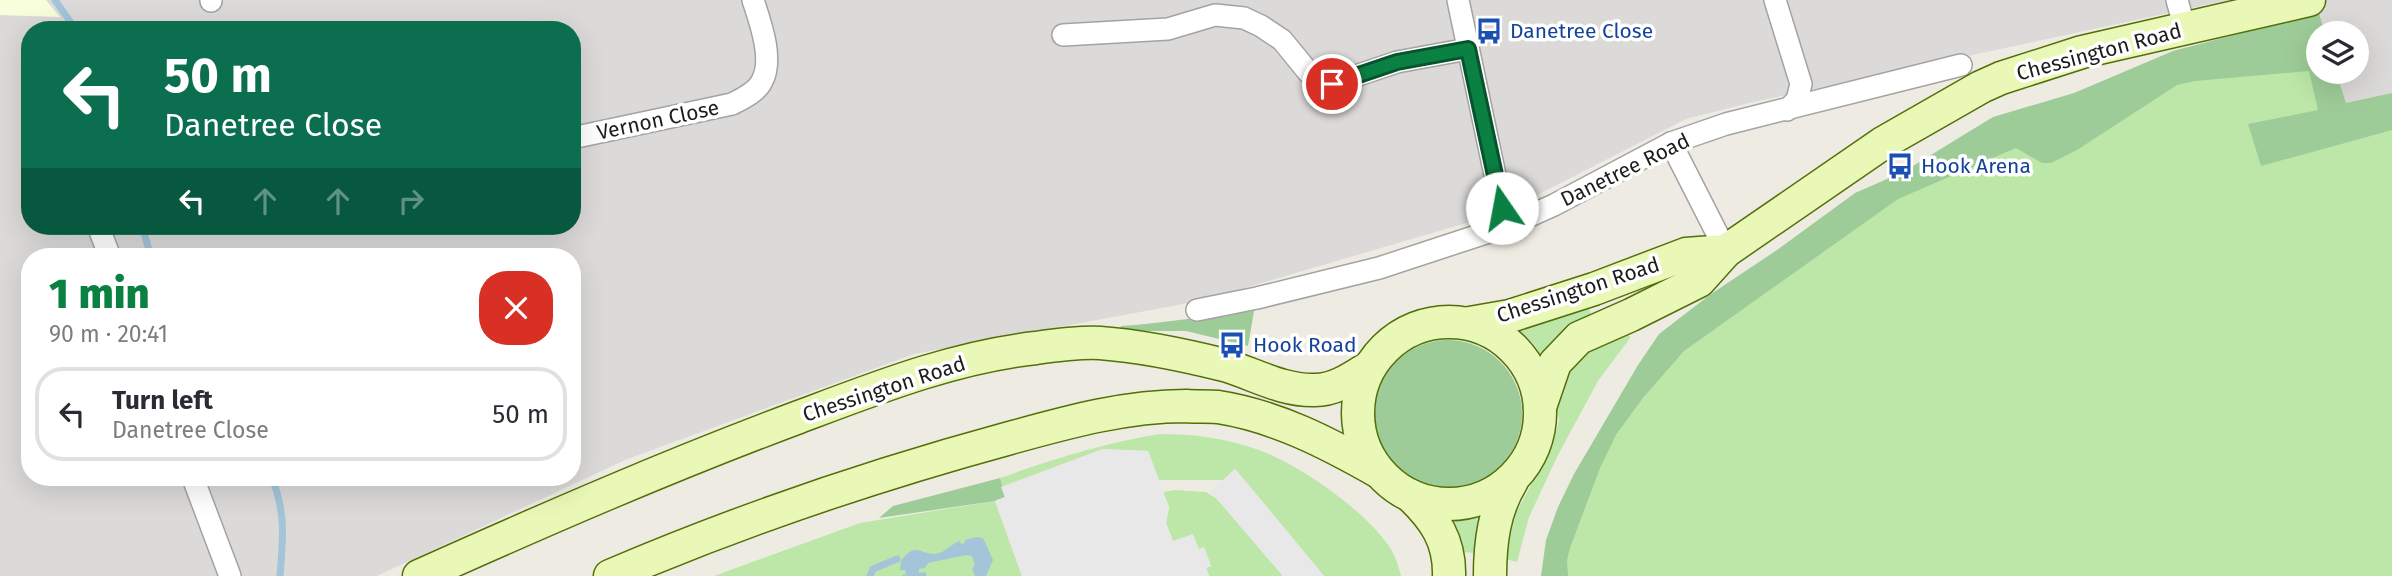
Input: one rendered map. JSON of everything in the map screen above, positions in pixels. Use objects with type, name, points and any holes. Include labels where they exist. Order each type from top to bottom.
[{"type":"main road","name":"Chessington Road","points":[[1539,407],[1555,363],[1579,338],[1699,281],[1726,251],[1883,143],[1980,87],[2181,15],[2309,0]]},
{"type":"main road","name":"Chessington Road","points":[[1470,323],[1510,316],[1594,289],[1686,254],[1726,251]]},
{"type":"main road","name":"Chessington Road","points":[[610,576],[797,504],[944,456],[1107,413],[1160,406],[1217,407],[1283,424],[1328,443],[1379,472],[1410,495],[1460,507],[1493,495],[1506,485],[1526,460],[1534,443],[1539,425],[1536,388],[1530,370],[1519,354],[1505,340],[1488,330],[1470,323],[1451,321],[1412,328],[1387,345],[1368,368],[1357,403],[1357,422],[1365,448],[1379,472]]},
{"type":"main road","name":"Chessington Road","points":[[419,576],[700,454],[856,395],[927,371],[993,354],[1099,343],[1173,354],[1226,366],[1284,387],[1318,390],[1345,383],[1368,368]]},
{"type":"main road","points":[[1490,576],[1490,549],[1500,505],[1505,492],[1526,460]]},
{"type":"main road","points":[[1410,495],[1429,514],[1442,533],[1448,551],[1449,576]]},
{"type":"street","name":"Vernon Close","points":[[581,136],[732,104],[752,91],[762,82],[766,66],[764,33],[753,0]]},
{"type":"street","points":[[1458,0],[1502,208],[1508,216],[1518,220]]},
{"type":"street","points":[[1775,0],[1801,84],[1797,100],[1787,110]]},
{"type":"street","points":[[1063,35],[1147,32],[1168,29],[1215,15],[1244,18],[1282,40],[1310,74],[1320,81],[1332,84],[1397,62],[1468,49]]},
{"type":"street","name":"Danetree Road","points":[[1518,220],[1553,205],[1671,143],[1726,124],[1961,65]]},
{"type":"street","points":[[1671,143],[1726,251]]},
{"type":"street","points":[[1197,310],[1379,268],[1518,220]]},
{"type":"street","points":[[196,486],[230,576]]},
{"type":"shaded area","points":[[0,0],[2229,0],[1749,103],[1686,119],[1504,212],[1200,301],[914,354],[625,460],[581,481],[581,248],[21,248],[21,486],[569,486],[377,576],[0,576]]},
{"type":"shaded area","points":[[0,0],[46,0],[60,17],[0,15]]},
{"type":"shaded area","points":[[2316,0],[2392,0],[2392,93],[2346,103],[2340,84],[2369,84],[2369,21],[2322,21]]},
{"type":"shaded area","points":[[1103,449],[1148,451],[1169,507],[1166,523],[1173,541],[1193,534],[1199,549],[1204,547],[1211,566],[1206,568],[1209,576],[1022,576],[995,501],[1005,497],[1001,487]]},
{"type":"shaded area","points":[[1235,469],[1324,576],[1283,576],[1209,493]]},
{"type":"green space","points":[[2319,13],[2321,21],[2306,21],[2306,84],[2340,84],[2346,103],[2392,93],[2392,576],[1566,576],[1565,561],[1603,453],[1679,348],[1789,248],[2173,51]]},
{"type":"green space","points":[[2319,13],[2321,21],[2306,21],[2306,71],[2177,85],[2077,150],[2051,163],[2042,163],[2016,148],[1898,199],[1684,351],[1643,398],[1616,435],[1600,468],[1570,548],[1567,560],[1568,576],[1541,576],[1546,540],[1574,474],[1659,334],[1711,294],[1855,193],[1903,172],[1993,117],[2074,93],[2173,51]]},
{"type":"green space","points":[[2312,84],[2340,84],[2346,103],[2392,93],[2392,130],[2261,166],[2248,124],[2318,110]]},
{"type":"green space","points":[[1587,303],[1592,317],[1541,357],[1535,345],[1515,327]]},
{"type":"green space","points":[[1254,311],[1248,346],[1186,331],[1120,331],[1121,326]]},
{"type":"green space","points":[[1627,329],[1630,338],[1598,381],[1559,453],[1529,517],[1517,562],[1505,559],[1516,513],[1552,445],[1559,421],[1556,404],[1558,388],[1575,355]]},
{"type":"green space","points":[[1448,340],[1476,346],[1500,362],[1516,386],[1522,414],[1516,442],[1500,466],[1476,482],[1448,488],[1420,482],[1396,466],[1380,442],[1374,414],[1380,386],[1396,362],[1420,346]]},
{"type":"green space","points":[[1160,434],[1233,442],[1272,456],[1308,475],[1344,501],[1375,529],[1391,550],[1401,576],[1324,576],[1235,469],[1223,480],[1159,480],[1148,451],[1103,449],[1001,487],[1000,478],[1040,464],[1099,447]]},
{"type":"green space","points":[[1000,478],[1005,497],[995,501],[879,518],[893,506]]},
{"type":"green space","points":[[1163,492],[1206,492],[1217,499],[1283,576],[1209,576],[1206,568],[1211,566],[1204,547],[1200,549],[1173,541],[1166,523],[1169,507]]},
{"type":"green space","points":[[995,501],[1022,576],[714,576],[860,523]]},
{"type":"green space","points":[[1485,512],[1477,553],[1461,552],[1450,520],[1473,518]]},
{"type":"water","points":[[983,538],[993,560],[986,576],[975,576],[972,556],[966,555],[928,563],[925,568],[919,569],[919,573],[925,572],[927,576],[901,576],[906,574],[905,570],[900,570],[901,561],[911,551],[939,553],[957,542],[965,543],[965,540]]},
{"type":"waterway","points":[[55,0],[70,21]]},
{"type":"waterway","points":[[145,235],[148,248]]},
{"type":"waterway","points":[[274,486],[281,515],[280,576]]},
{"type":"waterway","points":[[870,576],[873,569],[897,559]]},
{"type":"place","name":"Danetree Close","points":[[1489,31]]},
{"type":"place","name":"Hook Arena","points":[[1900,166]]},
{"type":"place","name":"Hook Road","points":[[1232,345]]},
{"type":"route","points":[[1332,84],[1397,62],[1468,49],[1502,208]]}]
